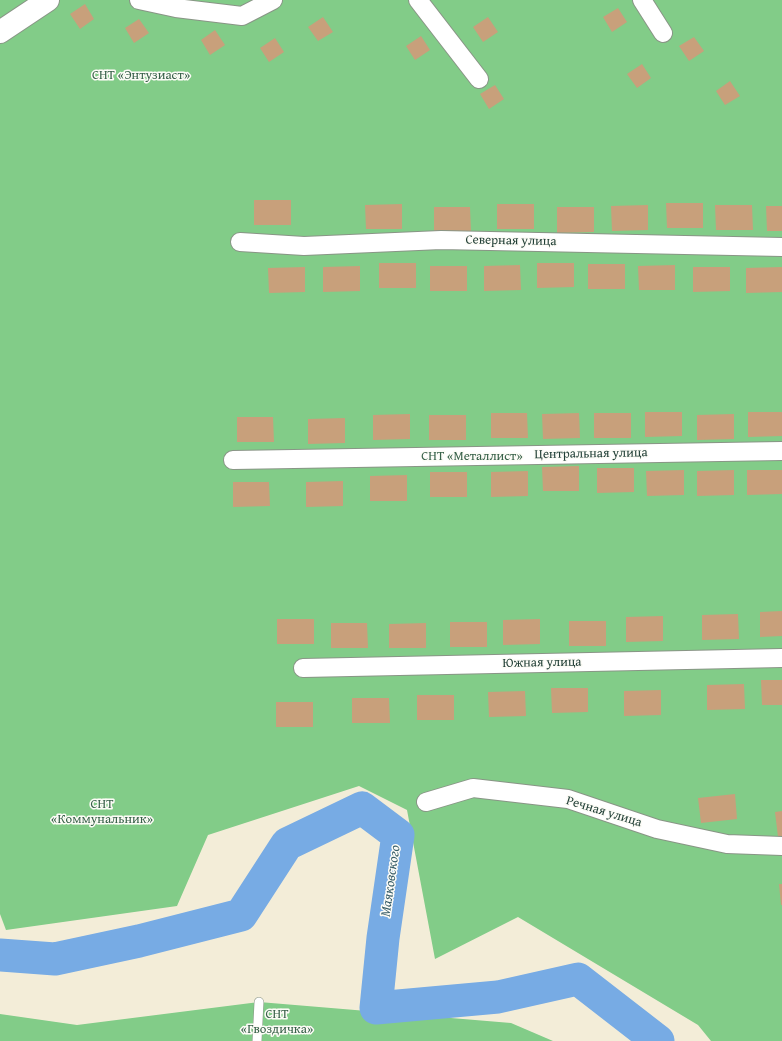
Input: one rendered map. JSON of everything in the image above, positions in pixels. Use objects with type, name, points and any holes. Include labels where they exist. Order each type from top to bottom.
[{"type":"street","points":[[0,32],[48,0]]},
{"type":"street","points":[[139,0],[176,8],[242,16],[273,0]]},
{"type":"street","points":[[418,0],[479,79]]},
{"type":"street","points":[[642,0],[663,33]]},
{"type":"street","name":"Северная улица","points":[[240,242],[304,246],[441,240],[782,248]]},
{"type":"street","name":"Центральная улица","points":[[233,460],[782,451]]},
{"type":"street","name":"Южная улица","points":[[303,668],[782,658]]},
{"type":"street","name":"Речная улица","points":[[426,802],[473,788],[568,799],[657,829],[727,844],[782,846]]},
{"type":"lane","points":[[257,1041],[259,1002]]},
{"type":"green space","name":"СНТ «Металлист»","points":[[0,0],[782,0],[782,1041],[711,1041],[698,1025],[518,917],[435,959],[407,810],[359,786],[208,835],[177,906],[6,930],[0,914]]},
{"type":"green space","name":"СНТ «Гвоздичка»","points":[[259,1002],[511,1023],[553,1041],[0,1041],[0,1014],[77,1025]]},
{"type":"building","points":[[85,4],[94,19],[80,29],[70,14]]},
{"type":"building","points":[[618,8],[627,22],[612,32],[603,17]]},
{"type":"building","points":[[323,17],[333,32],[318,41],[308,27]]},
{"type":"building","points":[[488,17],[498,32],[483,42],[473,27]]},
{"type":"building","points":[[139,19],[149,33],[134,43],[125,28]]},
{"type":"building","points":[[215,30],[225,45],[210,55],[201,40]]},
{"type":"building","points":[[421,36],[430,50],[415,60],[406,46]]},
{"type":"building","points":[[694,37],[704,51],[689,61],[679,46]]},
{"type":"building","points":[[275,38],[284,52],[269,62],[260,48]]},
{"type":"building","points":[[642,64],[651,78],[637,88],[627,74]]},
{"type":"building","points":[[730,81],[740,96],[725,105],[716,91]]},
{"type":"building","points":[[495,85],[504,99],[489,109],[480,94]]},
{"type":"building","points":[[254,200],[291,200],[291,225],[254,225]]},
{"type":"building","points":[[666,203],[703,203],[703,228],[667,228]]},
{"type":"building","points":[[402,204],[402,229],[366,229],[365,205]]},
{"type":"building","points":[[497,204],[534,204],[534,229],[497,229]]},
{"type":"building","points":[[648,205],[648,230],[612,231],[611,206]]},
{"type":"building","points":[[715,205],[752,205],[753,230],[716,230]]},
{"type":"building","points":[[766,206],[782,206],[782,231],[767,231]]},
{"type":"building","points":[[434,207],[470,207],[471,232],[434,232]]},
{"type":"building","points":[[557,207],[594,207],[594,232],[557,233]]},
{"type":"building","points":[[379,263],[416,263],[416,288],[379,288]]},
{"type":"building","points":[[537,263],[574,263],[574,287],[537,288]]},
{"type":"building","points":[[588,264],[625,264],[625,289],[588,289]]},
{"type":"building","points":[[520,265],[521,290],[484,291],[484,266]]},
{"type":"building","points":[[675,265],[675,290],[639,290],[638,266]]},
{"type":"building","points":[[360,266],[360,291],[323,292],[323,267]]},
{"type":"building","points":[[430,266],[467,266],[467,291],[430,291]]},
{"type":"building","points":[[305,267],[305,292],[269,293],[268,268]]},
{"type":"building","points":[[693,267],[730,267],[730,291],[693,292]]},
{"type":"building","points":[[782,267],[782,292],[746,293],[746,268]]},
{"type":"building","points":[[645,412],[682,412],[682,436],[645,437]]},
{"type":"building","points":[[748,412],[782,412],[782,436],[748,437]]},
{"type":"building","points":[[491,413],[527,413],[528,438],[491,438]]},
{"type":"building","points":[[579,413],[580,438],[543,439],[542,414]]},
{"type":"building","points":[[594,413],[631,413],[631,438],[594,438]]},
{"type":"building","points":[[410,414],[410,439],[373,440],[373,415]]},
{"type":"building","points":[[734,414],[734,439],[697,440],[697,415]]},
{"type":"building","points":[[429,415],[466,415],[466,440],[429,440]]},
{"type":"building","points":[[237,417],[273,417],[274,442],[237,442]]},
{"type":"building","points":[[345,418],[345,443],[308,444],[308,419]]},
{"type":"building","points":[[579,466],[579,491],[543,491],[542,467]]},
{"type":"building","points":[[597,468],[634,468],[634,492],[597,493]]},
{"type":"building","points":[[684,470],[684,495],[647,496],[646,471]]},
{"type":"building","points":[[734,470],[734,495],[697,496],[697,471]]},
{"type":"building","points":[[747,470],[782,470],[782,494],[747,495]]},
{"type":"building","points":[[528,471],[528,496],[491,497],[491,472]]},
{"type":"building","points":[[430,472],[467,472],[467,497],[430,497]]},
{"type":"building","points":[[407,475],[407,501],[370,501],[370,476]]},
{"type":"building","points":[[343,481],[343,506],[306,507],[306,482]]},
{"type":"building","points":[[233,482],[269,482],[270,506],[233,507]]},
{"type":"building","points":[[782,611],[782,636],[760,637],[760,612]]},
{"type":"building","points":[[738,614],[739,639],[702,640],[702,615]]},
{"type":"building","points":[[663,616],[663,641],[626,642],[626,617]]},
{"type":"building","points":[[277,619],[314,619],[314,644],[277,644]]},
{"type":"building","points":[[540,619],[540,644],[503,645],[503,620]]},
{"type":"building","points":[[569,621],[606,621],[606,646],[569,646]]},
{"type":"building","points":[[450,622],[487,622],[487,647],[450,647]]},
{"type":"building","points":[[331,623],[367,623],[368,648],[331,648]]},
{"type":"building","points":[[426,623],[426,648],[389,648],[389,624]]},
{"type":"building","points":[[761,680],[782,680],[782,705],[762,705]]},
{"type":"building","points":[[744,684],[745,709],[707,710],[707,685]]},
{"type":"building","points":[[551,688],[588,688],[588,712],[552,713]]},
{"type":"building","points":[[661,690],[661,715],[624,716],[624,691]]},
{"type":"building","points":[[525,691],[526,716],[489,717],[488,692]]},
{"type":"building","points":[[417,695],[454,695],[454,720],[417,720]]},
{"type":"building","points":[[352,698],[389,698],[390,723],[352,723]]},
{"type":"building","points":[[276,702],[313,702],[313,727],[276,727]]},
{"type":"building","points":[[735,794],[737,819],[701,823],[698,798]]},
{"type":"building","points":[[782,811],[782,836],[778,837],[775,812]]},
{"type":"building","points":[[779,884],[782,884],[782,905],[781,905]]},
{"type":"waterway","name":"Маяковского","points":[[0,955],[55,959],[139,941],[241,915],[287,844],[362,808],[398,835],[383,938],[376,1008],[498,997],[578,979],[658,1041]]},
{"type":"park label","name":"СНТ «Энтузиаст»","points":[[141,76]]},
{"type":"park label","name":"СНТ «Коммунальник»","points":[[102,812]]}]
